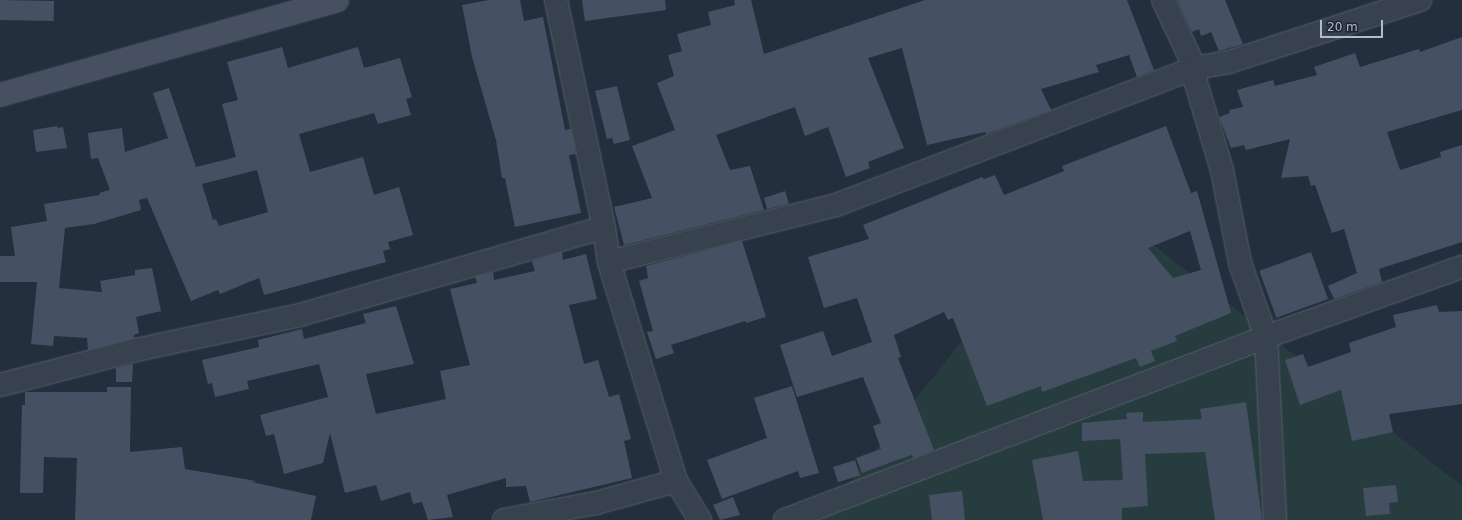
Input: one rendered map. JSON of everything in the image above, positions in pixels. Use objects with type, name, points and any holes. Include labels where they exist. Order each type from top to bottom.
[{"type":"street","points":[[0,95],[337,0]]},
{"type":"street","points":[[556,0],[604,227],[609,262],[676,481],[700,520]]},
{"type":"street","points":[[1163,0],[1195,68],[1196,83],[1222,170],[1240,263],[1266,337],[1275,520]]},
{"type":"street","points":[[609,262],[836,205],[1195,68],[1229,62],[1420,0]]},
{"type":"street","points":[[0,385],[136,350],[300,315],[604,227]]},
{"type":"street","points":[[785,520],[1266,337],[1462,267]]},
{"type":"street","points":[[504,520],[596,503],[676,481]]},
{"type":"green space","points":[[1082,189],[1462,486],[1462,520],[820,520]]},
{"type":"building","points":[[0,0],[54,1],[54,21],[0,20]]},
{"type":"building","points":[[489,0],[520,0],[524,21],[543,17],[565,130],[571,129],[576,154],[569,155],[581,213],[515,227],[505,178],[502,178],[496,140],[472,57],[462,5]]},
{"type":"building","points":[[582,0],[665,0],[666,10],[585,21]]},
{"type":"building","points":[[734,0],[751,0],[764,54],[925,0],[1127,0],[1154,70],[1137,77],[1129,55],[1096,65],[1099,72],[1041,89],[1051,110],[986,134],[985,132],[927,145],[902,48],[868,58],[904,148],[868,162],[870,168],[846,177],[828,127],[805,136],[795,107],[716,135],[730,170],[750,166],[764,210],[624,245],[614,207],[652,198],[632,146],[675,130],[657,83],[674,76],[668,55],[682,51],[677,34],[711,25],[708,12],[735,5]]},
{"type":"building","points":[[1177,0],[1225,0],[1243,44],[1219,51],[1211,32],[1201,36],[1199,29],[1192,32]]},
{"type":"building","points":[[1462,37],[1462,110],[1387,132],[1400,170],[1441,157],[1440,152],[1462,145],[1462,242],[1379,269],[1382,282],[1334,299],[1328,286],[1357,273],[1344,229],[1332,233],[1315,185],[1311,186],[1308,176],[1281,178],[1290,139],[1246,150],[1244,145],[1231,148],[1219,117],[1230,113],[1229,110],[1243,107],[1237,90],[1273,80],[1275,86],[1317,75],[1314,67],[1355,53],[1360,67],[1419,49],[1420,52]]},
{"type":"building","points":[[282,47],[288,68],[358,47],[364,68],[400,58],[412,97],[406,99],[411,115],[378,124],[374,113],[299,134],[310,172],[363,157],[374,195],[399,187],[413,235],[388,242],[390,249],[383,251],[386,262],[264,295],[259,278],[220,294],[218,290],[191,301],[147,198],[139,200],[141,210],[94,224],[65,228],[59,288],[102,292],[100,281],[135,275],[135,270],[152,268],[161,311],[136,317],[139,333],[134,335],[134,338],[88,350],[87,338],[54,336],[53,346],[31,344],[37,282],[0,282],[0,256],[15,256],[11,227],[47,221],[44,204],[100,195],[99,193],[110,190],[98,158],[91,159],[88,133],[122,128],[125,152],[168,138],[153,93],[169,88],[196,167],[236,157],[222,104],[238,100],[227,62]],"holes":[[[257,170],[268,212],[219,226],[216,219],[213,220],[202,184]]]},
{"type":"building","points":[[617,86],[630,140],[614,144],[612,138],[607,139],[595,91]]},
{"type":"building","points":[[57,126],[57,128],[63,127],[67,148],[36,152],[33,130]]},
{"type":"building","points":[[1166,126],[1191,193],[1197,191],[1231,313],[1175,336],[1177,341],[1151,351],[1155,361],[1140,367],[1136,358],[1042,392],[1041,386],[987,406],[953,318],[948,320],[944,312],[894,335],[901,357],[898,358],[934,450],[913,458],[912,455],[862,473],[856,458],[881,449],[873,426],[881,423],[863,377],[797,397],[780,345],[823,331],[832,356],[872,342],[857,298],[824,308],[808,257],[869,239],[863,225],[982,177],[984,179],[995,175],[1004,195],[1064,171],[1062,166]],"holes":[[[1190,231],[1201,270],[1173,278],[1148,248]]]},
{"type":"building","points":[[785,191],[789,204],[767,209],[764,198]]},
{"type":"building","points":[[742,241],[766,317],[746,323],[745,321],[671,345],[674,353],[656,359],[647,332],[653,331],[639,281],[648,278],[646,266]]},
{"type":"building","points":[[562,252],[563,260],[586,254],[597,299],[569,305],[584,364],[598,360],[609,397],[619,394],[631,439],[624,441],[632,478],[530,502],[526,486],[506,487],[506,478],[447,495],[453,517],[428,520],[422,502],[413,504],[410,492],[381,501],[376,485],[345,493],[330,433],[323,463],[284,474],[274,434],[266,436],[260,415],[328,397],[319,364],[247,381],[249,389],[215,397],[212,383],[208,384],[202,360],[259,347],[258,340],[302,329],[304,339],[366,323],[363,314],[396,306],[414,364],[366,374],[376,414],[446,399],[440,371],[470,365],[450,289],[477,283],[475,277],[493,272],[494,280],[535,271],[532,261]]},
{"type":"building","points":[[1311,252],[1328,299],[1276,318],[1259,271]]},
{"type":"building","points":[[1437,305],[1439,312],[1462,311],[1462,404],[1389,414],[1393,432],[1352,441],[1341,390],[1300,405],[1285,360],[1303,354],[1308,367],[1351,352],[1349,343],[1396,327],[1393,315]]},
{"type":"building","points":[[133,364],[132,382],[116,382],[116,368]]},
{"type":"building","points":[[792,386],[819,473],[800,478],[798,471],[722,499],[707,460],[767,438],[754,398]]},
{"type":"building","points":[[107,387],[131,387],[130,452],[182,447],[185,469],[256,481],[252,482],[316,496],[311,520],[75,520],[77,458],[44,457],[43,493],[20,493],[22,405],[25,405],[25,392],[107,392]]},
{"type":"building","points":[[1246,402],[1262,520],[1215,520],[1205,452],[1145,454],[1148,506],[1122,508],[1122,520],[1043,520],[1032,460],[1078,451],[1083,481],[1123,480],[1120,439],[1082,441],[1082,423],[1127,419],[1126,413],[1143,412],[1143,422],[1202,419],[1200,409]]},
{"type":"building","points":[[855,460],[860,475],[838,482],[833,467]]},
{"type":"building","points":[[1396,485],[1398,502],[1389,503],[1390,514],[1366,516],[1363,488]]},
{"type":"building","points":[[962,491],[965,520],[932,520],[929,495]]},
{"type":"building","points":[[733,497],[740,515],[720,520],[713,505]]}]
